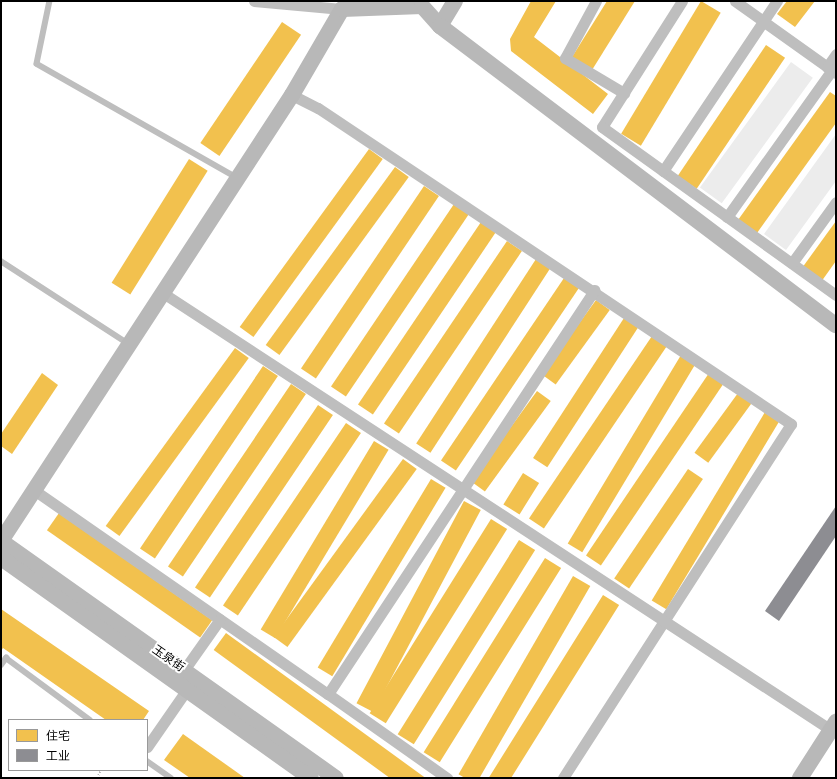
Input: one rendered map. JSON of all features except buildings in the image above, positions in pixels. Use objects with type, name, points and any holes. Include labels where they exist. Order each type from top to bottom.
[{"type":"street","points":[[254,1],[342,9],[424,4],[440,26],[836,325]]},
{"type":"street","points":[[440,26],[455,1]]},
{"type":"street","points":[[596,1],[565,58],[624,93]]},
{"type":"street","points":[[682,1],[602,127],[836,295]]},
{"type":"street","points":[[735,1],[831,70]]},
{"type":"street","points":[[663,171],[762,21],[777,1]]},
{"type":"street","points":[[1,541],[292,95],[342,9]]},
{"type":"street","points":[[727,217],[831,70],[836,54]]},
{"type":"street","points":[[292,95],[594,290],[791,424],[665,622],[563,778]]},
{"type":"street","points":[[792,263],[836,202]]},
{"type":"street","points":[[328,694],[464,490],[594,290]]},
{"type":"street","points":[[163,293],[665,622],[834,726],[800,778]]},
{"type":"street","points":[[34,490],[328,694],[443,777]]},
{"type":"street","name":"玉泉街","points":[[1,541],[189,680],[311,778]]},
{"type":"street","name":"玉泉街","points":[[1,558],[189,680],[336,778]]},
{"type":"street","points":[[148,745],[189,680],[220,619]]},
{"type":"lane","points":[[50,1],[37,64],[238,178]]},
{"type":"lane","points":[[1,261],[129,344]]},
{"type":"lane","points":[[1,665],[6,658],[89,719]]},
{"type":"lane","points":[[148,762],[171,778]]},
{"type":"shaded area","points":[[791,62],[813,78],[722,203],[700,187]]},
{"type":"shaded area","points":[[836,134],[836,181],[786,250],[764,234]]}]
